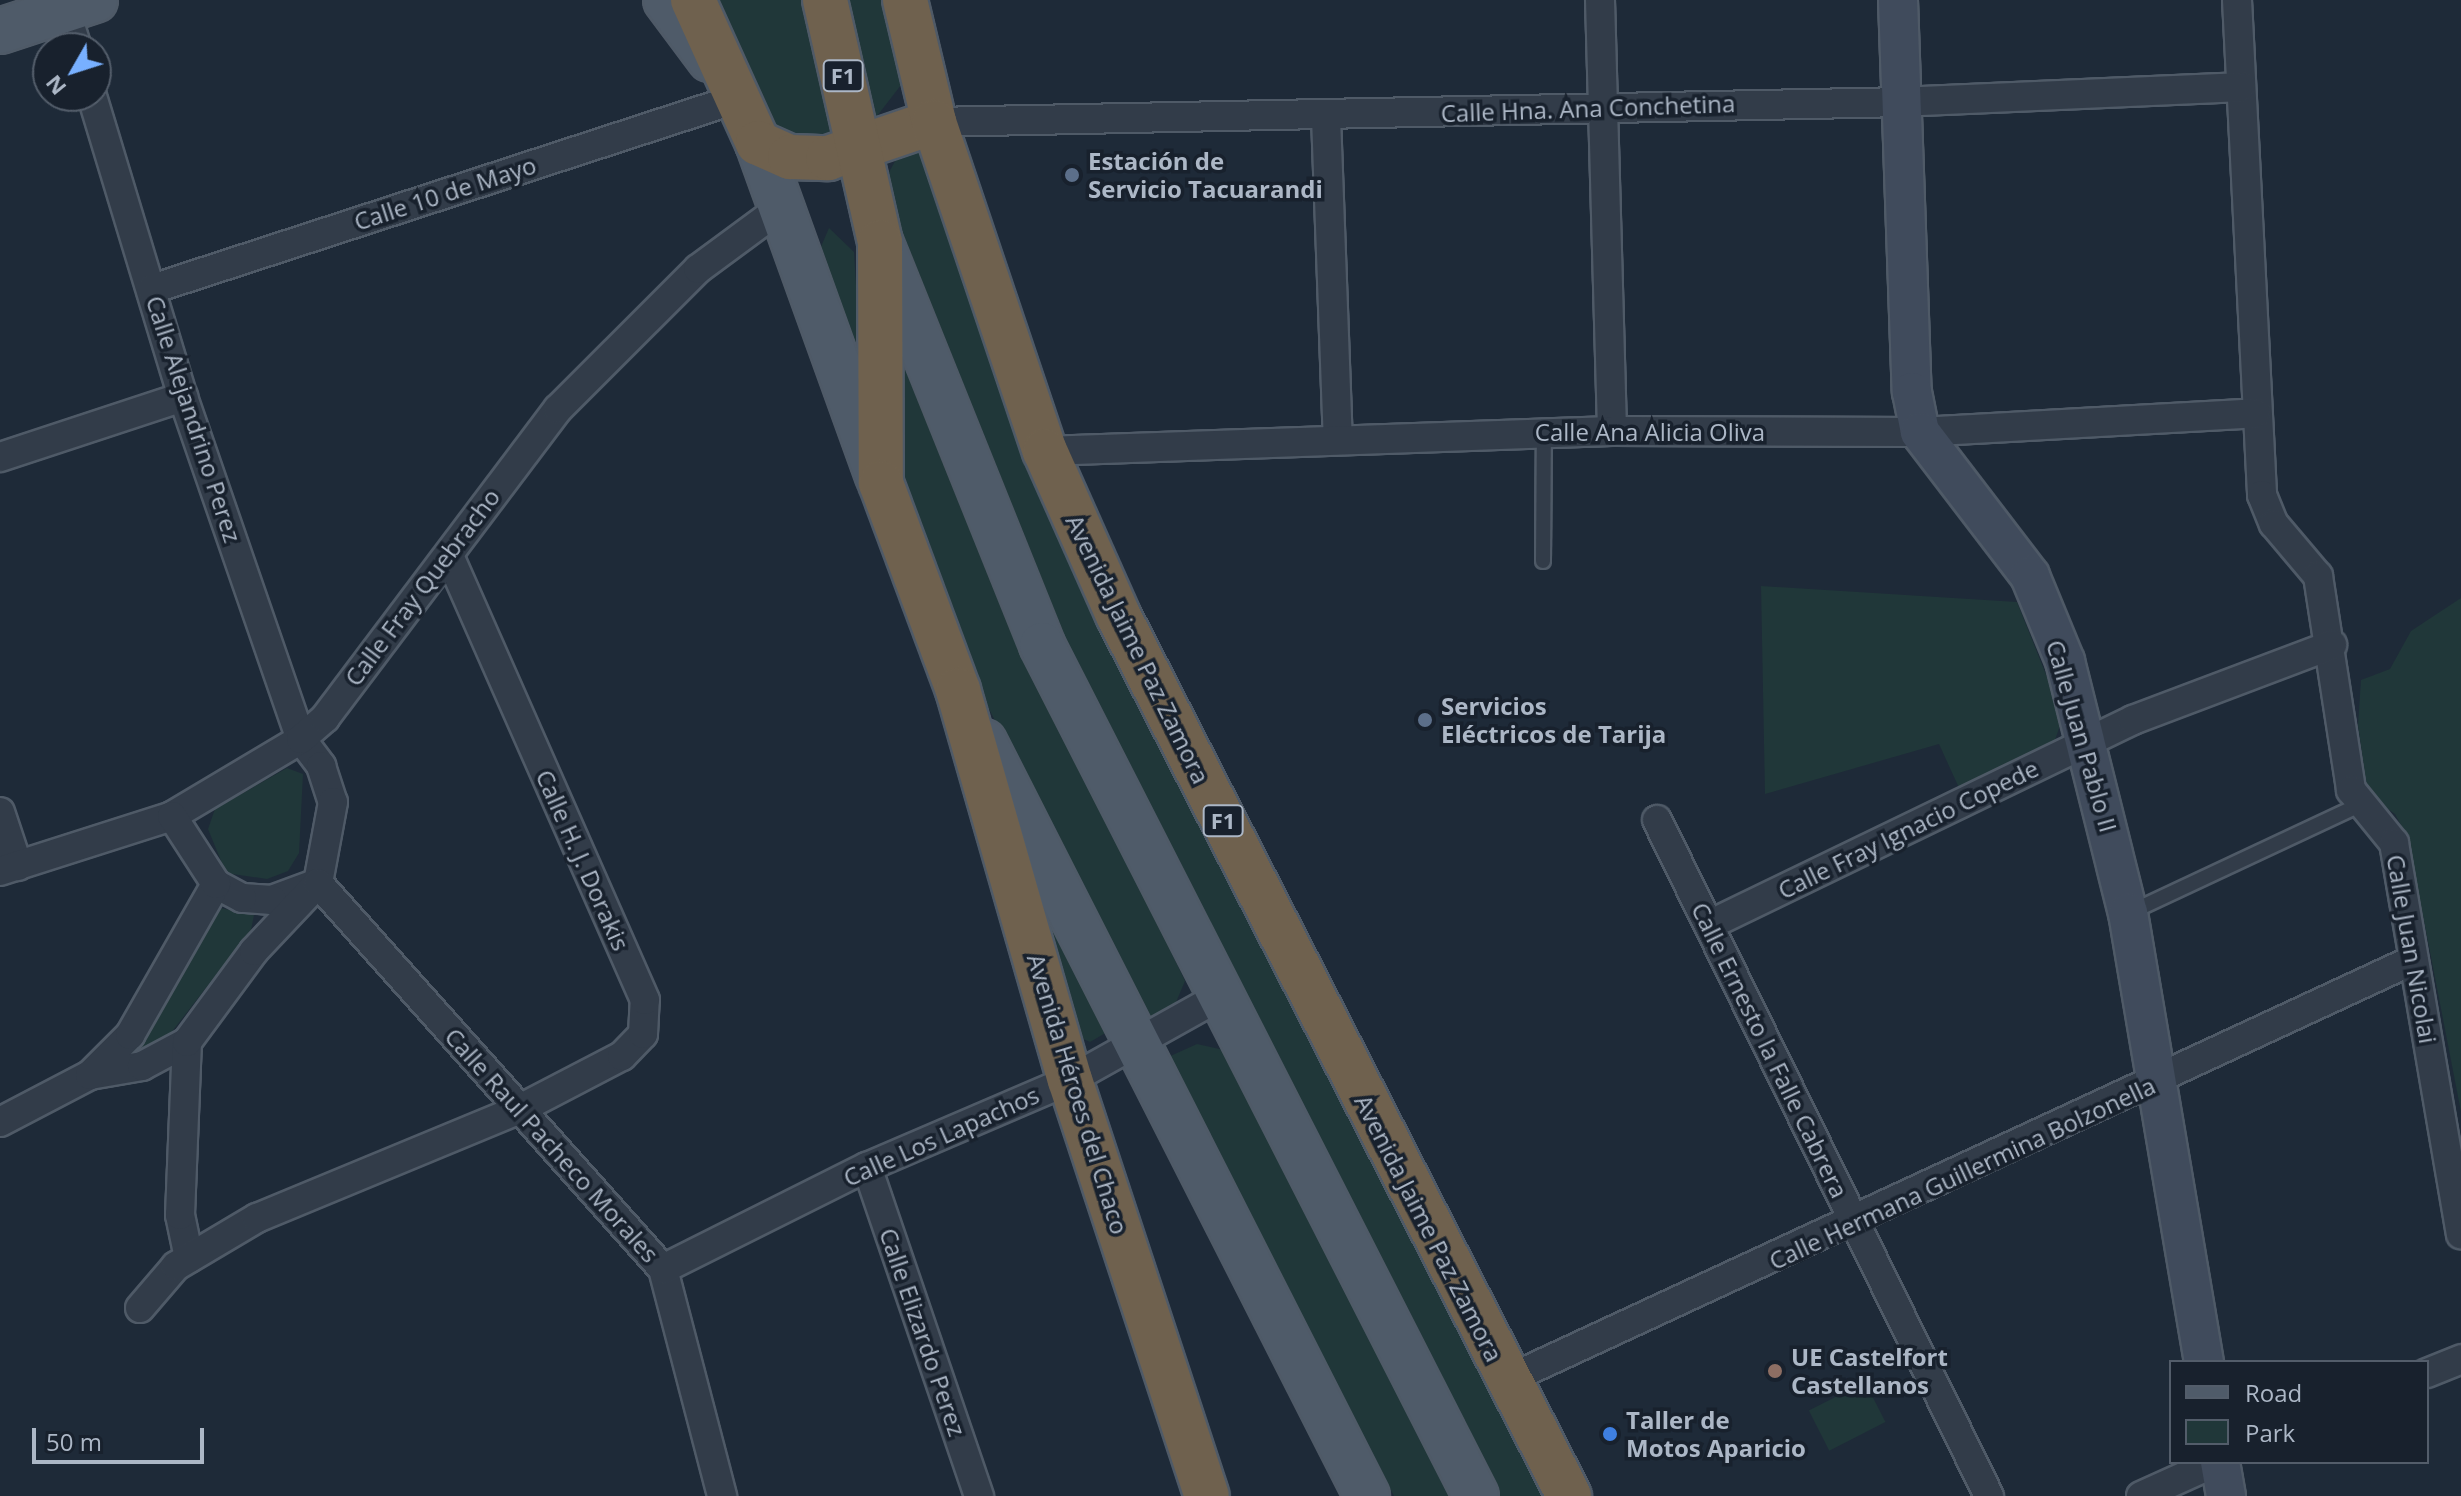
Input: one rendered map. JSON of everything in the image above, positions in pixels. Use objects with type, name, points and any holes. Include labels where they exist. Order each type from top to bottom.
[{"type":"highway","points":[[693,0],[758,143],[790,157],[860,152],[934,122]]},
{"type":"highway","name":"F1","points":[[825,0],[880,242],[881,483],[958,690]]},
{"type":"highway","name":"Avenida Jaime Paz Zamora","points":[[905,0],[934,122],[1045,451],[1118,615],[1569,1496]]},
{"type":"highway","name":"Avenida Héroes del Chaco","points":[[958,690],[1070,1080],[1207,1496]]},
{"type":"main road","points":[[666,0],[739,98]]},
{"type":"main road","points":[[0,31],[74,14]]},
{"type":"main road","points":[[758,143],[881,483]]},
{"type":"main road","points":[[880,242],[1042,645],[1217,998],[1476,1496]]},
{"type":"main road","points":[[958,690],[1367,1496]]},
{"type":"street","points":[[1600,0],[1612,431]]},
{"type":"street","name":"Calle Juan Pablo II","points":[[1898,0],[1912,392],[1920,432],[2030,576],[2088,742],[2128,913],[2204,1360]]},
{"type":"street","points":[[2237,0],[2255,413],[2262,495],[2274,524],[2318,576],[2359,805]]},
{"type":"street","name":"Calle Hna. Ana Conchetina","points":[[934,122],[1326,117],[1603,105],[1901,102],[2241,87]]},
{"type":"street","name":"Calle 10 de Mayo","points":[[152,289],[739,98]]},
{"type":"street","name":"Calle Alejandrino Perez","points":[[97,112],[183,397],[301,739],[321,766],[333,802],[318,883]]},
{"type":"street","points":[[1326,117],[1338,439]]},
{"type":"street","name":"Calle Fray Quebracho","points":[[9,868],[172,816],[301,739],[449,555],[558,409],[698,269],[782,207]]},
{"type":"street","points":[[0,457],[183,397]]},
{"type":"street","name":"Calle Ana Alicia Oliva","points":[[1045,451],[1544,432],[1920,432],[2255,413]]},
{"type":"street","name":"Calle H. J. Dorakis","points":[[140,1308],[189,1258],[257,1218],[520,1109],[622,1056],[643,1034],[645,1000],[449,555]]},
{"type":"street","name":"Calle Fray Ignacio Copede","points":[[1709,925],[2088,742],[2332,645]]},
{"type":"street","name":"Calle Juan Nicolai","points":[[2359,805],[2394,843],[2461,1234]]},
{"type":"street","points":[[0,812],[9,868]]},
{"type":"street","points":[[172,816],[216,884],[242,898],[272,900],[318,883]]},
{"type":"street","name":"Calle Ernesto la Falle Cabrera","points":[[1657,820],[1989,1496]]},
{"type":"street","points":[[90,1075],[142,1066],[187,1042],[254,951],[318,883]]},
{"type":"street","name":"Calle Raul Pacheco Morales","points":[[318,883],[663,1269],[722,1496]]},
{"type":"street","points":[[0,1122],[90,1075],[130,1035],[216,884]]},
{"type":"street","name":"Calle Hermana Guillermina Bolzonella","points":[[1507,1380],[2159,1083],[2413,960]]},
{"type":"street","name":"Calle Los Lapachos","points":[[663,1269],[867,1167],[1070,1080],[1217,998]]},
{"type":"street","points":[[187,1042],[180,1215],[189,1258]]},
{"type":"street","name":"Calle Elizardo Perez","points":[[867,1167],[979,1496]]},
{"type":"street","points":[[2429,1372],[2461,1359]]},
{"type":"street","points":[[2141,1496],[2213,1464]]},
{"type":"street","points":[[2218,1464],[2226,1496]]},
{"type":"lane","points":[[1543,561],[1544,432]]},
{"type":"lane","points":[[2128,913],[2359,805]]},
{"type":"green space","points":[[709,0],[804,0],[836,139],[790,135],[774,124],[754,101]]},
{"type":"green space","points":[[848,0],[890,0],[901,85],[874,120]]},
{"type":"green space","points":[[925,143],[1546,1496],[1493,1496],[1090,707],[982,455],[891,203],[889,172],[903,147]]},
{"type":"green space","points":[[829,228],[854,252],[862,383],[820,249]]},
{"type":"green space","points":[[894,337],[1016,628],[1185,981],[1174,1007],[1148,1020],[987,705],[897,491]]},
{"type":"green space","points":[[1761,586],[2017,602],[2063,717],[2055,740],[1960,790],[1939,744],[1765,794]]},
{"type":"green space","points":[[2461,598],[2461,1112],[2408,838],[2395,814],[2368,795],[2358,725],[2361,680],[2390,669],[2411,631]]},
{"type":"green space","points":[[287,768],[303,774],[299,853],[288,871],[267,879],[226,873],[208,829],[215,809]]},
{"type":"green space","points":[[220,908],[254,915],[251,930],[167,1038],[123,1060]]},
{"type":"green space","points":[[1063,924],[1114,1028],[1090,1042],[1079,1037],[1050,940],[1050,926]]},
{"type":"green space","points":[[1197,1044],[1224,1050],[1240,1070],[1460,1496],[1394,1496],[1166,1058]]},
{"type":"green space","points":[[1865,1382],[1885,1422],[1829,1451],[1809,1411]]},
{"type":"place","name":"Estación de Servicio Tacuarandi","points":[[1072,175]]},
{"type":"place","name":"Servicios Eléctricos de Tarija","points":[[1425,720]]},
{"type":"place","name":"UE Castelfort Castellanos","points":[[1775,1371]]},
{"type":"place","name":"Taller de Motos Aparicio","points":[[1610,1434]]}]
